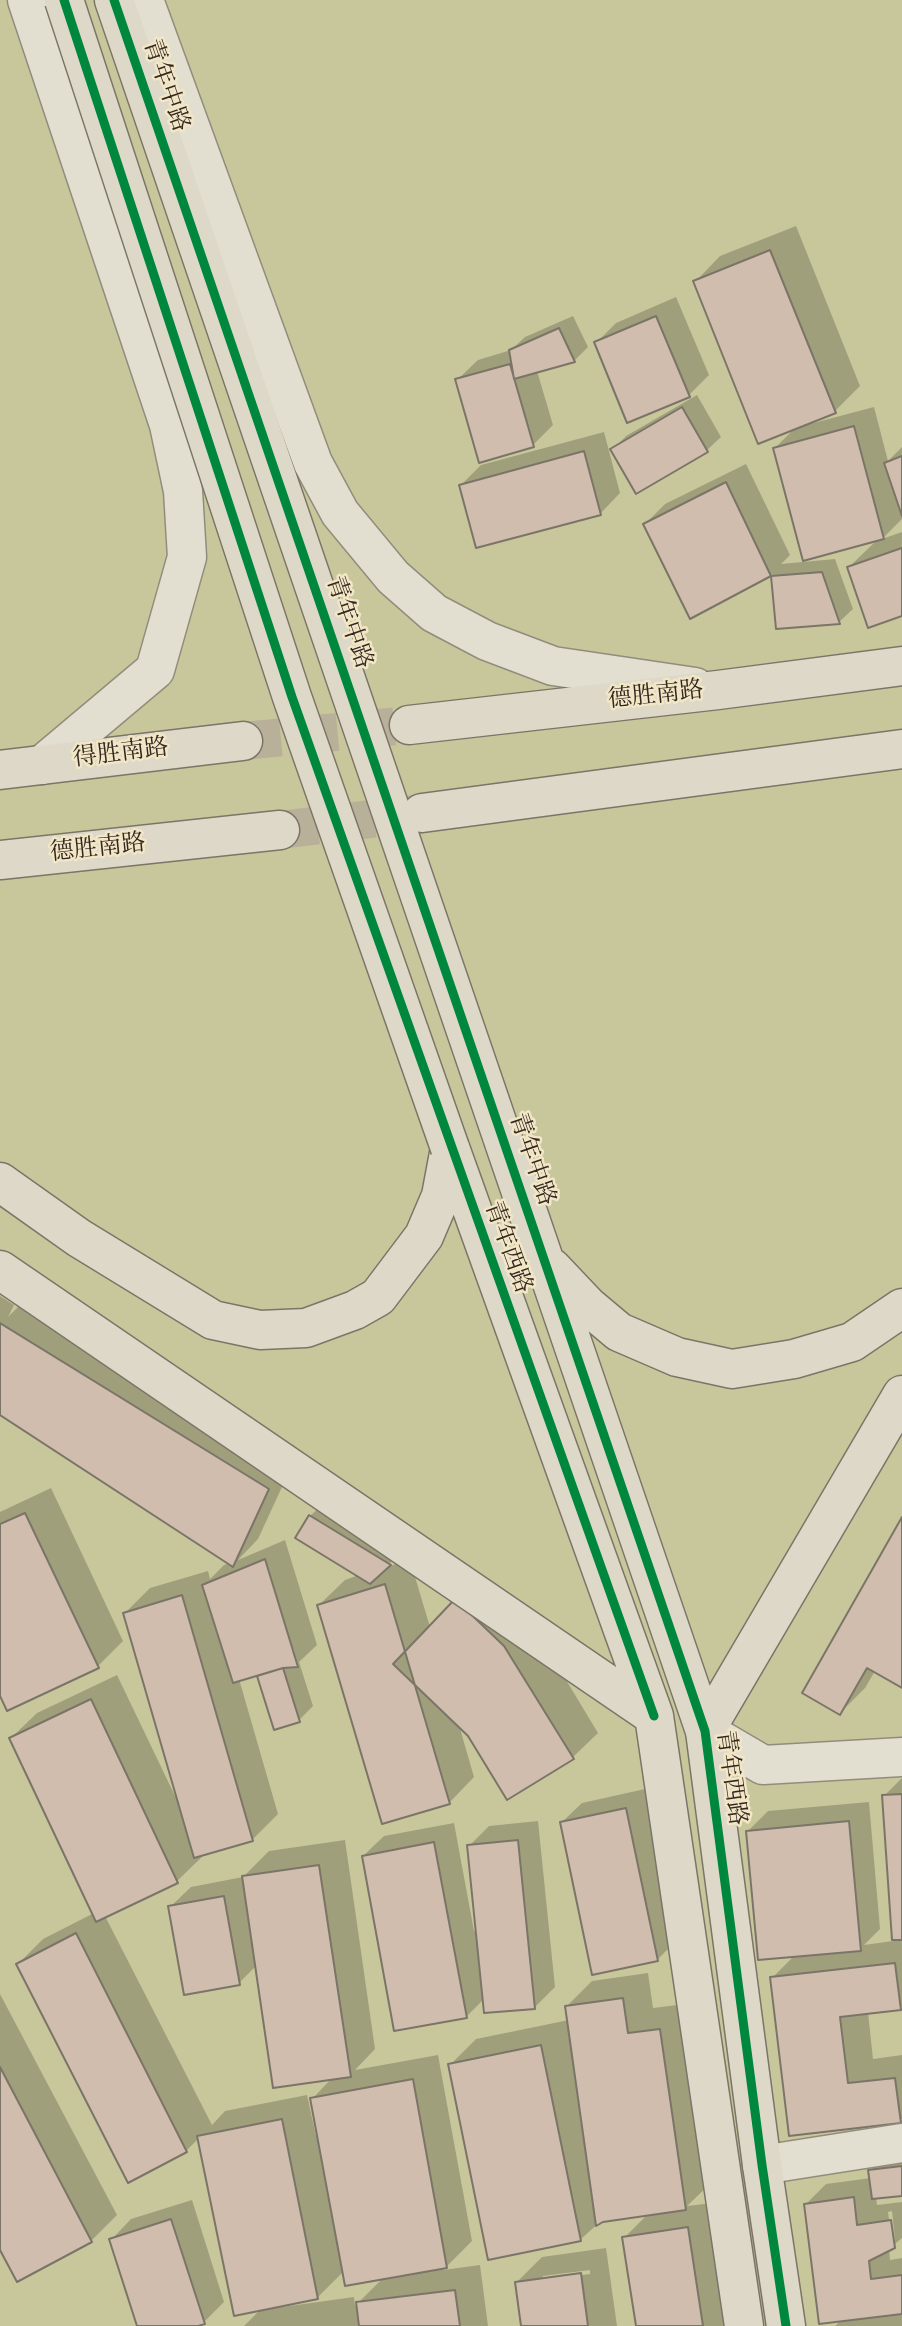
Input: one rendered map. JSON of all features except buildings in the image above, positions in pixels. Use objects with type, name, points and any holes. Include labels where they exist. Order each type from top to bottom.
[{"type":"main road","points":[[0,1182],[79,1238],[213,1320],[260,1330],[306,1328],[355,1310],[378,1297],[424,1236],[441,1196],[450,1148],[292,697],[64,0]]},
{"type":"main road","name":"青年中路","points":[[114,0],[543,1258]]},
{"type":"main road","name":"德胜南路","points":[[409,725],[718,691],[902,666]]},
{"type":"main road","name":"得胜南路","points":[[0,770],[243,741]]},
{"type":"main road","points":[[422,813],[902,748]]},
{"type":"main road","points":[[798,761],[902,776]]},
{"type":"main road","name":"德胜南路","points":[[17,858],[280,830]]},
{"type":"main road","points":[[0,880],[17,858]]},
{"type":"main road","name":"青年西路","points":[[450,1148],[653,1716],[744,2326]]},
{"type":"main road","points":[[543,1258],[588,1306],[619,1332],[677,1357],[732,1369],[794,1359],[852,1342],[902,1308]]},
{"type":"main road","name":"青年西路","points":[[543,1258],[705,1731],[786,2326]]},
{"type":"main road","points":[[0,1270],[653,1716]]},
{"type":"main road","points":[[705,1731],[902,1395]]},
{"type":"street","points":[[27,0],[169,425],[183,491],[187,557],[155,670],[42,765]]},
{"type":"street","points":[[144,0],[313,463],[340,513],[375,556],[393,577],[434,613],[486,641],[553,666],[718,691]]},
{"type":"street","points":[[705,1731],[763,1765],[902,1757]]},
{"type":"street","points":[[762,2165],[902,2143]]},
{"type":"green space","points":[[0,0],[902,0],[902,2326],[0,2326]]},
{"type":"tunnel","points":[[243,741],[409,725]]},
{"type":"tunnel","points":[[280,830],[422,813]]},
{"type":"cycle path","points":[[64,0],[292,697],[654,1716]]},
{"type":"cycle path","points":[[114,0],[705,1731],[786,2326]]}]
